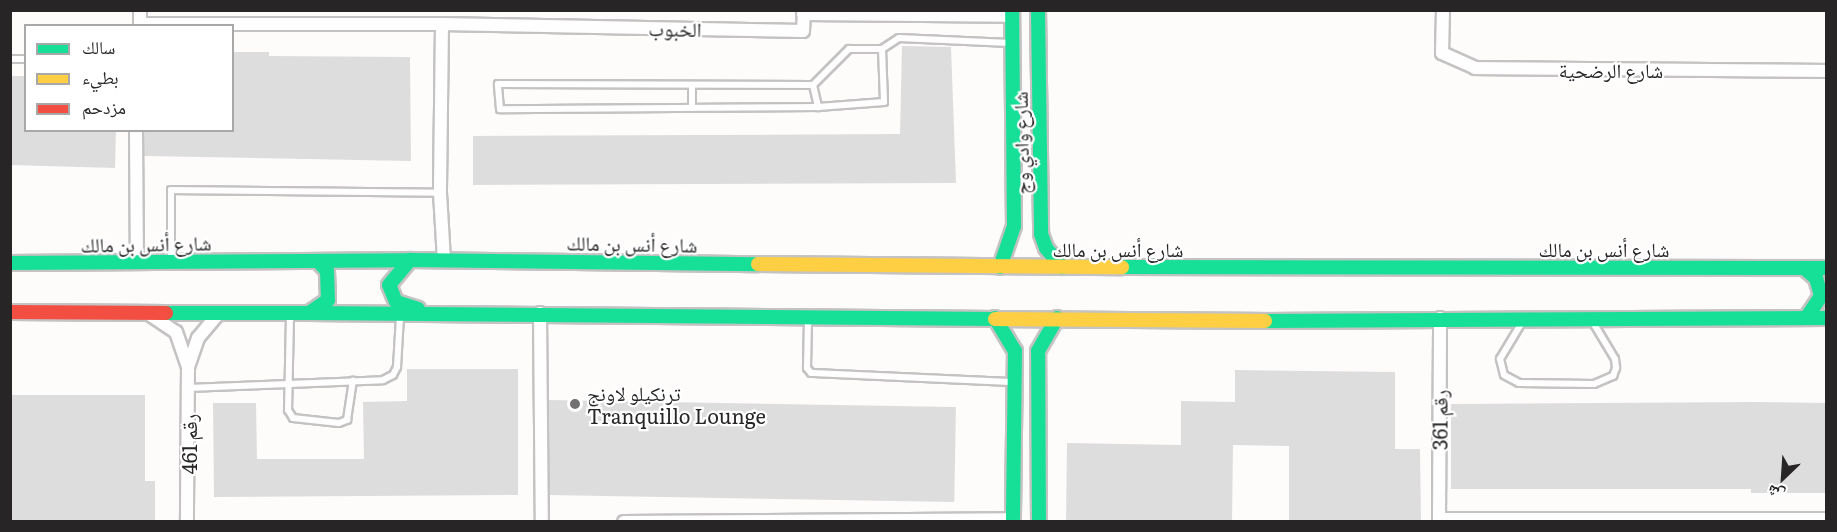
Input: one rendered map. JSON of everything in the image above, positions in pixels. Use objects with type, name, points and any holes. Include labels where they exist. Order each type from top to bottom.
[{"type":"main road","name":"شارع وادي وج","points":[[1038,10],[1042,241],[1062,267]]},
{"type":"main road","name":"شارع وادي وج","points":[[1000,267],[1013,234],[1015,200],[1012,13]]},
{"type":"main road","points":[[1015,200],[1040,200]]},
{"type":"main road","points":[[410,260],[389,285],[396,302],[428,313]]},
{"type":"main road","name":"شارع أنس بن مالك","points":[[10,263],[444,260],[1000,267],[1827,268]]},
{"type":"main road","points":[[309,313],[328,300],[327,271],[318,261]]},
{"type":"main road","points":[[1804,268],[1816,278],[1821,296],[1807,318]]},
{"type":"main road","points":[[10,312],[540,313],[1245,321],[1440,318],[1592,321],[1827,318]]},
{"type":"main road","points":[[995,318],[1015,351],[1013,520]]},
{"type":"main road","points":[[1039,522],[1038,351],[1057,318]]},
{"type":"main road","points":[[1016,389],[1021,384],[1030,381],[1038,395]]},
{"type":"street","points":[[166,10],[166,24]]},
{"type":"street","name":"شارع الرضحية","points":[[1443,10],[1442,53],[1475,68],[1827,71]]},
{"type":"street","points":[[804,12],[1012,13]]},
{"type":"street","name":"الخبوب","points":[[166,24],[442,24],[803,30],[804,12]]},
{"type":"street","points":[[442,24],[440,193],[444,260]]},
{"type":"street","points":[[136,132],[137,263]]},
{"type":"street","points":[[146,312],[176,333],[188,367]]},
{"type":"street","points":[[188,367],[198,338],[220,312]]},
{"type":"street","points":[[540,313],[542,522]]},
{"type":"street","name":"رقم 361","points":[[1439,520],[1440,318]]},
{"type":"street","name":"رقم 461","points":[[187,522],[188,367]]},
{"type":"street","points":[[1439,520],[1827,519]]},
{"type":"street","points":[[624,522],[1013,520]]},
{"type":"lane","points":[[882,49],[884,102],[818,107],[500,110],[498,84],[813,85],[849,49],[882,49],[899,38],[1014,44]]},
{"type":"lane","points":[[692,85],[692,108]]},
{"type":"lane","points":[[813,85],[818,107]]},
{"type":"lane","points":[[171,263],[171,190],[440,193]]},
{"type":"lane","points":[[290,313],[288,410],[293,418],[339,423],[351,413],[353,380]]},
{"type":"lane","points":[[188,388],[383,380],[393,375],[400,313]]},
{"type":"lane","points":[[808,315],[807,368],[811,373],[1016,389]]},
{"type":"lane","points":[[1524,320],[1500,359],[1504,375],[1519,383],[1594,384],[1613,376],[1615,359],[1592,321]]},
{"type":"building","points":[[902,46],[951,47],[956,183],[473,185],[473,136],[900,134]]},
{"type":"building","points":[[234,52],[269,52],[269,56],[410,57],[411,161],[144,156],[144,132],[234,132]]},
{"type":"building","points":[[10,76],[24,76],[24,132],[116,132],[115,168],[10,165]]},
{"type":"building","points":[[407,369],[518,369],[518,495],[214,497],[213,403],[256,403],[257,459],[364,459],[363,402],[407,401]]},
{"type":"building","points":[[1235,370],[1395,372],[1395,449],[1420,449],[1421,522],[1289,522],[1289,446],[1233,445],[1232,522],[1066,522],[1067,443],[1181,445],[1181,401],[1235,402]]},
{"type":"building","points":[[10,395],[145,395],[145,481],[155,481],[155,522],[10,522]]},
{"type":"building","points":[[549,400],[956,407],[954,502],[547,495]]},
{"type":"building","points":[[1827,403],[1827,493],[1751,493],[1751,489],[1451,489],[1451,404]]},
{"type":"traffic: fast","points":[[1000,267],[1014,226],[1012,10]]},
{"type":"traffic: fast","points":[[1038,10],[1041,234],[1046,248],[1062,267]]},
{"type":"traffic: fast","points":[[10,263],[410,260]]},
{"type":"traffic: fast","points":[[418,309],[396,302],[389,285],[410,260],[758,264]]},
{"type":"traffic: fast","points":[[166,313],[309,313],[328,300],[327,271],[318,261]]},
{"type":"traffic: fast","points":[[1122,267],[1826,268]]},
{"type":"traffic: fast","points":[[1804,268],[1816,278],[1821,296],[1807,317]]},
{"type":"traffic: fast","points":[[309,313],[995,319]]},
{"type":"traffic: fast","points":[[995,318],[1015,351],[1013,522]]},
{"type":"traffic: fast","points":[[1039,522],[1038,351],[1057,318]]},
{"type":"traffic: fast","points":[[1265,321],[1826,318]]},
{"type":"traffic: slow","points":[[758,264],[1122,267]]},
{"type":"traffic: slow","points":[[995,319],[1265,321]]},
{"type":"traffic: jam","points":[[10,312],[166,313]]},
{"type":"place","name":"ترنكيلو لاونج Tranquillo Lounge","points":[[575,404]]}]
